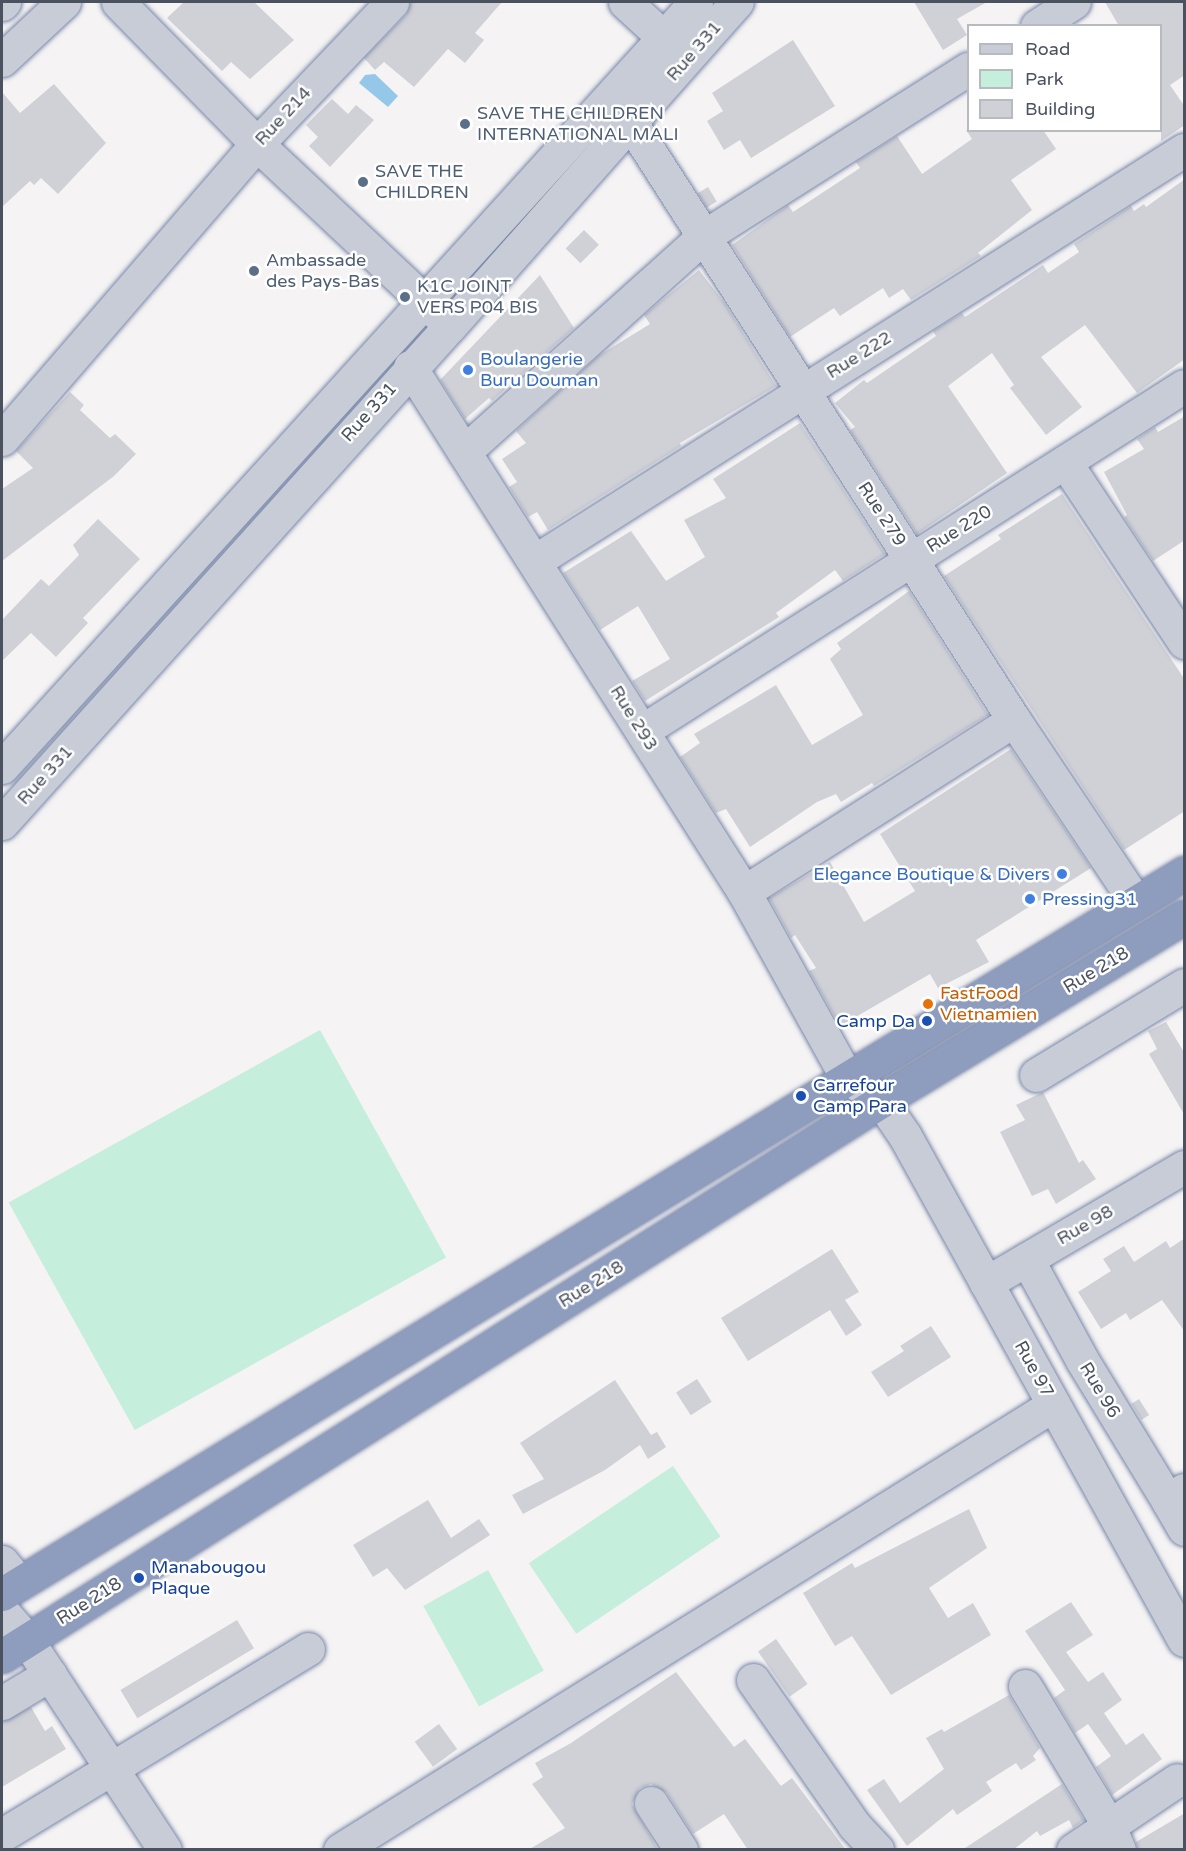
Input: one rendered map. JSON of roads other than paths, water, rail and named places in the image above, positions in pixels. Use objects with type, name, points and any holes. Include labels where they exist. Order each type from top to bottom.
[{"type":"highway","name":"Rue 218","points":[[7,1580],[1185,873]]},
{"type":"highway","name":"Rue 218","points":[[14,1648],[880,1101],[1185,917]]},
{"type":"street","points":[[2,60],[63,2]]},
{"type":"street","points":[[118,2],[257,144],[450,326]]},
{"type":"street","name":"Rue 214","points":[[2,439],[180,236],[257,144],[392,2]]},
{"type":"street","points":[[625,2],[662,36]]},
{"type":"street","name":"Rue 331","points":[[2,767],[426,302],[662,36],[696,2]]},
{"type":"street","name":"Rue 331","points":[[2,823],[410,367],[450,326],[737,2]]},
{"type":"street","points":[[1039,24],[1074,2]]},
{"type":"street","points":[[464,452],[703,237],[967,70]]},
{"type":"street","name":"Rue 279","points":[[631,123],[1014,720],[1136,902]]},
{"type":"street","name":"Rue 222","points":[[535,561],[1185,150]]},
{"type":"street","name":"Rue 293","points":[[410,367],[744,892],[846,1076]]},
{"type":"street","name":"Rue 220","points":[[642,731],[1185,386]]},
{"type":"street","points":[[1065,462],[1185,642]]},
{"type":"street","points":[[744,892],[1014,720]]},
{"type":"street","points":[[1036,1075],[1184,987]]},
{"type":"street","name":"Rue 97","points":[[846,1076],[880,1101],[905,1136],[1053,1405],[1124,1524],[1185,1640]]},
{"type":"street","name":"Rue 98","points":[[986,1283],[1185,1167]]},
{"type":"street","name":"Rue 96","points":[[1027,1259],[1082,1360],[1176,1496],[1185,1529]]},
{"type":"street","points":[[340,1850],[1053,1405]]},
{"type":"street","points":[[2,1611],[14,1648],[50,1674],[111,1771],[165,1850]]},
{"type":"street","points":[[2,1835],[111,1771],[308,1649]]},
{"type":"street","points":[[2,1703],[50,1674]]},
{"type":"street","points":[[753,1680],[854,1825],[877,1850]]},
{"type":"street","points":[[1025,1686],[1114,1837]]},
{"type":"street","points":[[1073,1850],[1114,1837],[1177,1780]]},
{"type":"street","points":[[651,1803],[681,1850]]},
{"type":"water","points":[[375,74],[398,96],[388,107],[359,83],[365,75]]},
{"type":"place","name":"SAVE THE CHILDREN INTERNATIONAL MALI","points":[[465,124]]},
{"type":"place","name":"SAVE THE CHILDREN","points":[[363,182]]},
{"type":"place","name":"Ambassade des Pays-Bas","points":[[254,271]]},
{"type":"place","name":"K1C JOINT VERS P04 BIS","points":[[405,297]]},
{"type":"place","name":"Boulangerie Buru Douman","points":[[468,370]]},
{"type":"place","name":"Elegance Boutique & Divers","points":[[1062,874]]},
{"type":"place","name":"Pressing31","points":[[1030,899]]},
{"type":"place","name":"FastFood Vietnamien","points":[[928,1004]]},
{"type":"place","name":"Camp Da","points":[[927,1021]]},
{"type":"place","name":"Carrefour Camp Para","points":[[801,1096]]},
{"type":"place","name":"Manabougou Plaque","points":[[139,1578]]}]
